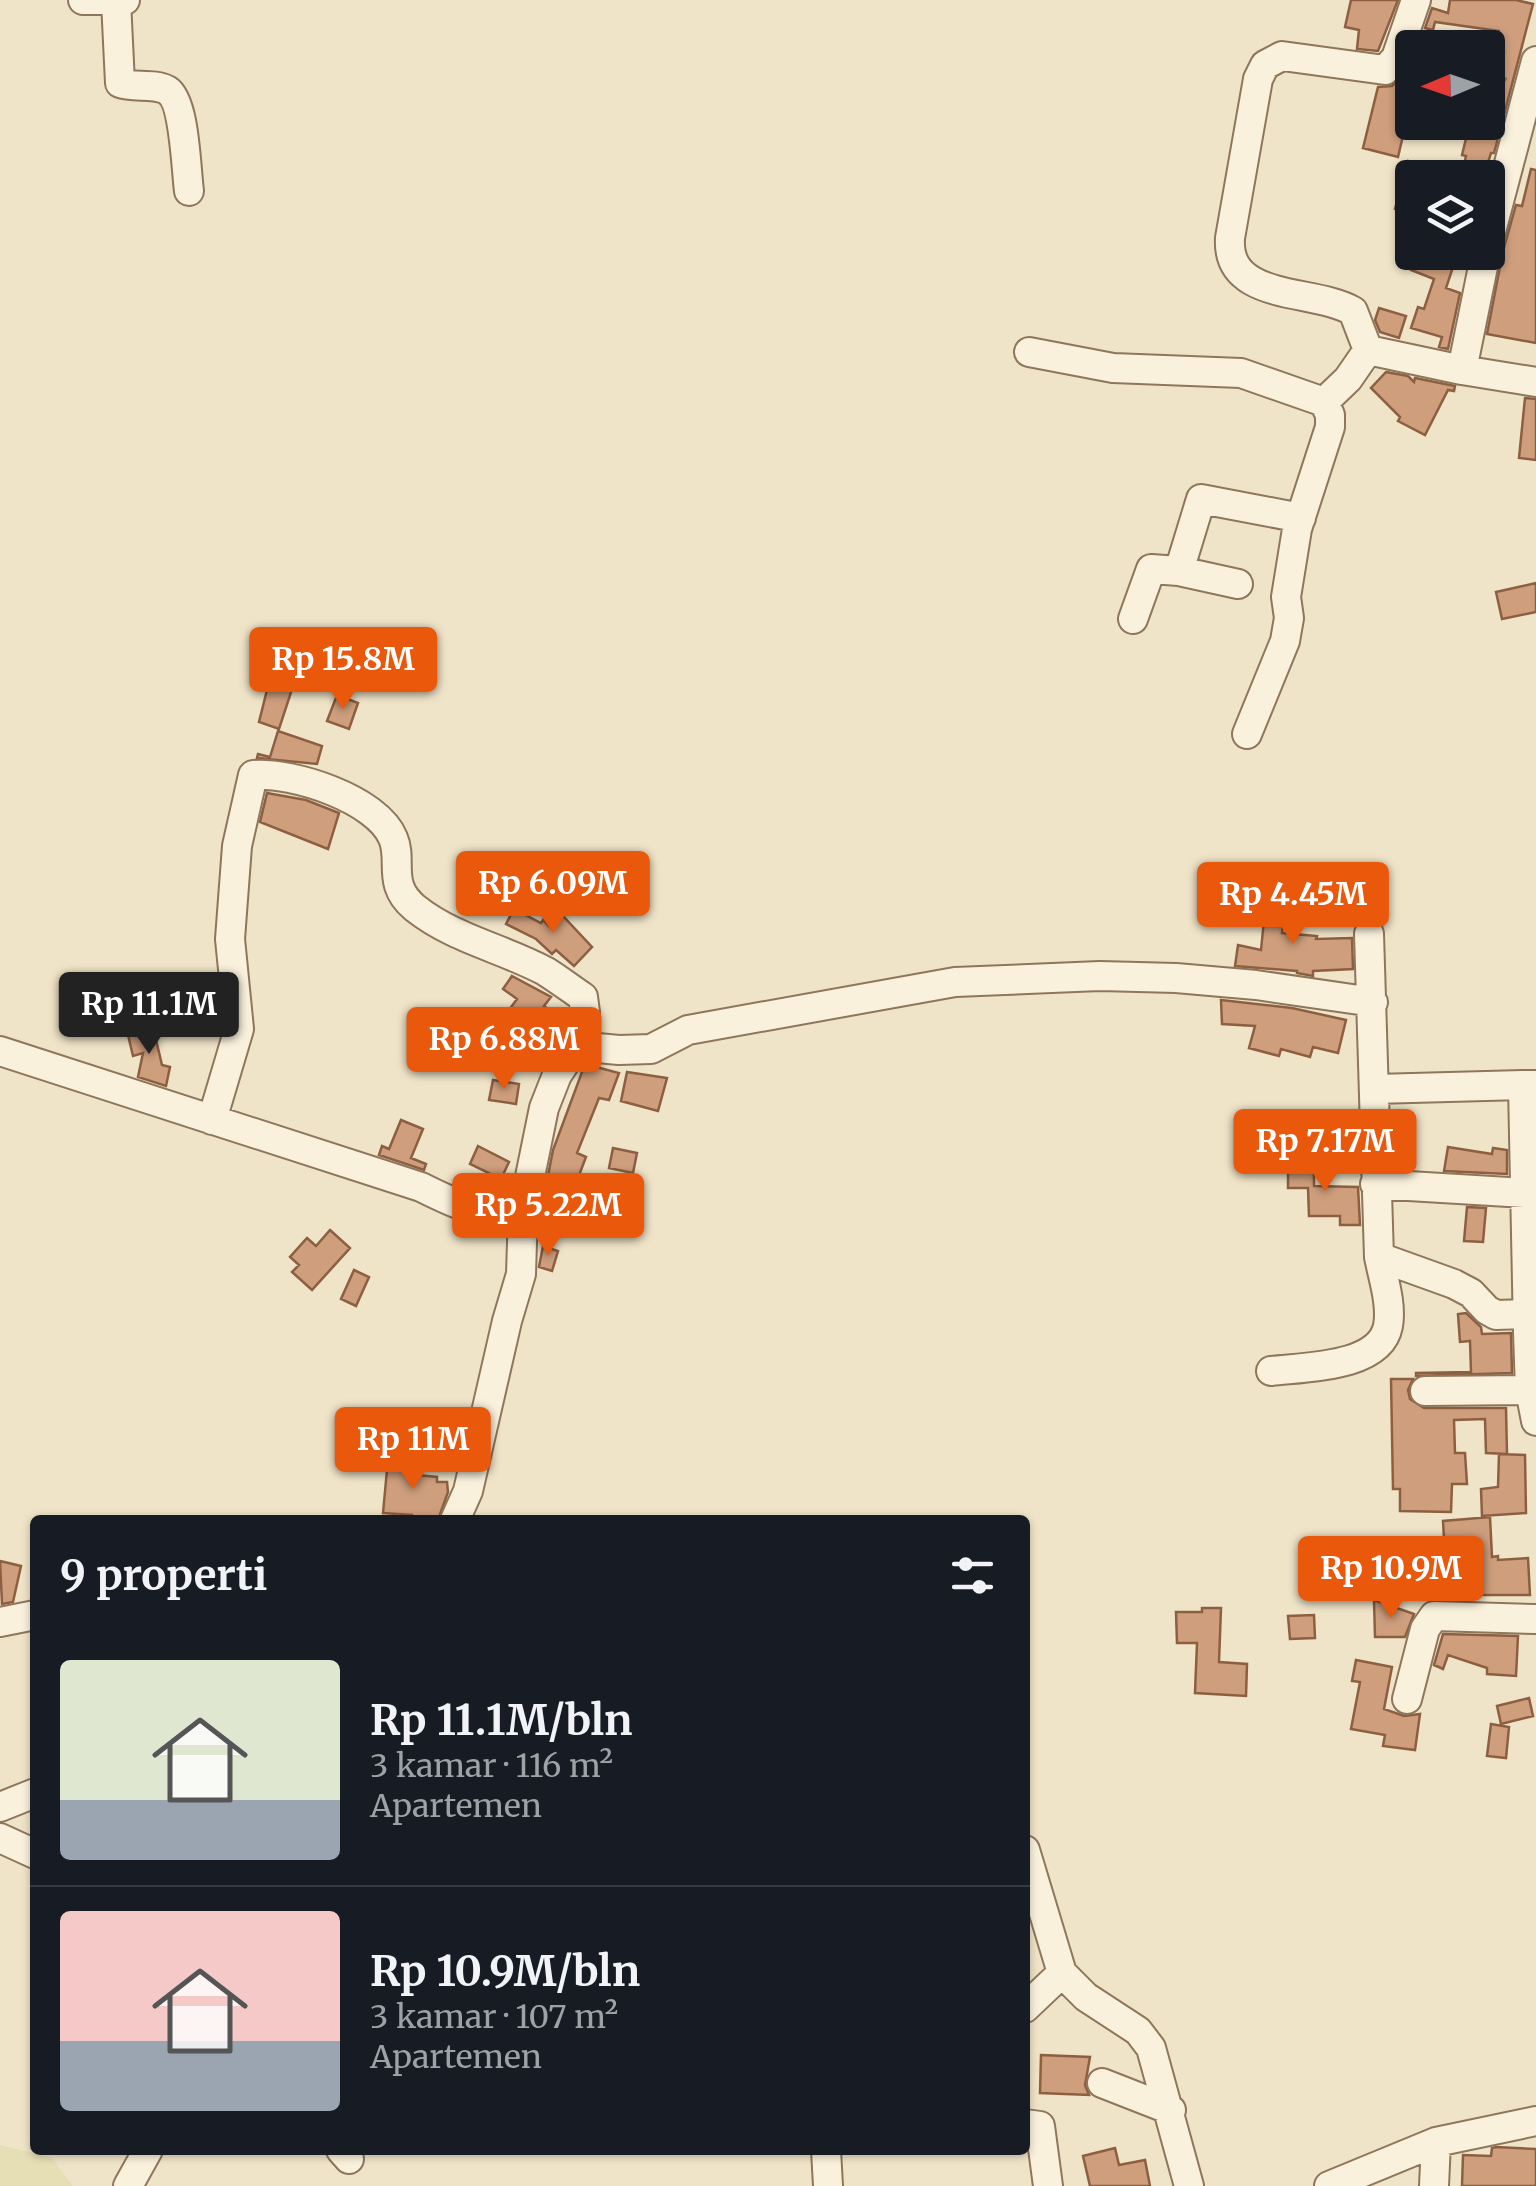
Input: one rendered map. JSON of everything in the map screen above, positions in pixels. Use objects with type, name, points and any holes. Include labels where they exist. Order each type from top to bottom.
[{"type":"street","points":[[83,0],[125,0]]},
{"type":"street","points":[[1368,350],[1353,312],[1326,301],[1253,284],[1241,275],[1231,261],[1230,238],[1258,79],[1265,66],[1282,56],[1384,70],[1396,58],[1416,0]]},
{"type":"street","points":[[116,1],[120,83],[164,88],[174,99],[180,116],[189,191]]},
{"type":"street","points":[[1505,179],[1536,61]]},
{"type":"street","points":[[1462,370],[1482,270]]},
{"type":"street","points":[[1368,350],[1536,382]]},
{"type":"street","points":[[1324,402],[1348,379],[1368,350]]},
{"type":"street","points":[[1030,352],[1113,368],[1241,373],[1324,402],[1330,427],[1301,518],[1286,597],[1289,618],[1284,641],[1247,734]]},
{"type":"street","points":[[1178,572],[1202,499],[1301,518]]},
{"type":"street","points":[[1133,619],[1151,569],[1238,584]]},
{"type":"street","points":[[212,1120],[239,1029],[230,939],[237,846],[250,778],[257,774],[300,782],[368,808],[386,823],[396,843],[394,869],[411,905],[446,929],[545,972],[583,997],[585,1012],[576,1046],[557,1074],[544,1108],[524,1211],[521,1274],[468,1490],[457,1515]]},
{"type":"street","points":[[1271,1371],[1351,1362],[1386,1333],[1389,1313],[1379,1256],[1375,1184],[1369,934]]},
{"type":"street","points":[[576,1046],[651,1049],[688,1030],[955,982],[1100,976],[1176,978],[1372,1002]]},
{"type":"street","points":[[0,1051],[422,1187],[467,1210],[496,1214],[524,1211]]},
{"type":"street","points":[[1375,1088],[1530,1085],[1525,1193],[1530,1390],[1536,1421]]},
{"type":"street","points":[[1375,1184],[1525,1193]]},
{"type":"street","points":[[1379,1256],[1454,1284],[1496,1315],[1530,1326]]},
{"type":"street","points":[[1425,1391],[1530,1390]]},
{"type":"street","points":[[0,1622],[30,1616]]},
{"type":"street","points":[[1408,1699],[1425,1629],[1434,1616],[1536,1619]]},
{"type":"street","points":[[0,1807],[30,1796]]},
{"type":"street","points":[[0,1838],[30,1852]]},
{"type":"street","points":[[1030,1867],[1062,1973],[1086,1997],[1148,2042],[1171,2110],[1190,2186]]},
{"type":"street","points":[[1030,2003],[1062,1973]]},
{"type":"street","points":[[1102,2083],[1171,2110]]},
{"type":"street","points":[[1329,2186],[1436,2142],[1536,2121]]},
{"type":"street","points":[[1030,2125],[1040,2126],[1048,2186]]},
{"type":"street","points":[[1434,2186],[1436,2142]]},
{"type":"street","points":[[128,2186],[145,2155]]},
{"type":"street","points":[[826,2155],[828,2186]]},
{"type":"shaded area","points":[[0,2145],[52,2158],[73,2186],[0,2186]]},
{"type":"building","points":[[1351,0],[1398,0],[1378,51],[1357,49],[1359,30],[1345,27]]},
{"type":"building","points":[[1450,0],[1516,0],[1533,4],[1505,111],[1505,30],[1435,22],[1433,30],[1425,28],[1432,8],[1448,13]]},
{"type":"building","points":[[1395,83],[1395,140],[1402,140],[1398,157],[1363,148],[1378,87]]},
{"type":"building","points":[[1466,140],[1497,140],[1489,160],[1465,160],[1462,155]]},
{"type":"building","points":[[1531,169],[1536,170],[1536,343],[1487,334],[1499,270],[1505,270],[1505,244],[1516,205],[1522,206]]},
{"type":"building","points":[[1411,270],[1452,270],[1446,288],[1460,293],[1448,349],[1439,347],[1442,337],[1411,328],[1418,307],[1424,309],[1434,279]]},
{"type":"building","points":[[1379,308],[1406,316],[1399,338],[1380,332],[1375,320]]},
{"type":"building","points":[[1386,372],[1408,376],[1414,382],[1415,378],[1455,386],[1454,391],[1448,390],[1425,435],[1398,421],[1400,417],[1371,388]]},
{"type":"building","points":[[1525,398],[1536,399],[1536,460],[1519,458]]},
{"type":"building","points":[[1536,583],[1536,612],[1502,619],[1496,592]]},
{"type":"building","points":[[274,662],[298,671],[279,729],[259,722]]},
{"type":"building","points":[[337,695],[358,703],[349,729],[327,721]]},
{"type":"building","points":[[278,731],[322,746],[317,764],[257,758],[258,754],[270,757]]},
{"type":"building","points":[[267,793],[306,800],[339,813],[328,849],[260,822]]},
{"type":"building","points":[[1256,899],[1286,904],[1282,933],[1317,936],[1316,939],[1352,938],[1353,969],[1313,971],[1313,976],[1235,966],[1238,945],[1261,950],[1264,920],[1253,918]]},
{"type":"building","points":[[514,909],[541,923],[543,920],[551,928],[563,916],[592,947],[574,966],[556,950],[552,954],[536,939],[506,924]]},
{"type":"building","points":[[512,976],[551,997],[544,1006],[563,1019],[540,1051],[524,1040],[533,1027],[509,1010],[517,999],[503,989]]},
{"type":"building","points":[[191,997],[219,1004],[220,1032],[185,1024]]},
{"type":"building","points":[[1221,1000],[1292,1008],[1346,1020],[1338,1053],[1313,1047],[1310,1057],[1281,1049],[1279,1056],[1249,1048],[1255,1026],[1222,1024]]},
{"type":"building","points":[[151,1019],[162,1065],[170,1067],[166,1086],[138,1077],[143,1053],[133,1056],[128,1035],[149,1030]]},
{"type":"building","points":[[585,1064],[619,1073],[609,1100],[599,1098],[577,1153],[586,1157],[578,1178],[571,1175],[565,1193],[546,1186],[553,1150]]},
{"type":"building","points":[[627,1072],[667,1078],[658,1111],[621,1101]]},
{"type":"building","points":[[493,1080],[519,1084],[516,1104],[489,1100]]},
{"type":"building","points":[[401,1120],[423,1129],[411,1158],[426,1164],[424,1170],[379,1155],[382,1146],[389,1149]]},
{"type":"building","points":[[478,1146],[509,1162],[501,1179],[470,1164]]},
{"type":"building","points":[[1448,1147],[1492,1154],[1493,1148],[1507,1150],[1507,1174],[1444,1171]]},
{"type":"building","points":[[613,1148],[637,1153],[633,1173],[609,1168]]},
{"type":"building","points":[[1288,1160],[1314,1160],[1314,1186],[1358,1187],[1360,1225],[1340,1225],[1340,1216],[1309,1216],[1308,1188],[1288,1188]]},
{"type":"building","points":[[556,1199],[569,1206],[558,1226],[545,1219]]},
{"type":"building","points":[[1467,1207],[1486,1208],[1483,1242],[1464,1241]]},
{"type":"building","points":[[330,1230],[350,1248],[312,1290],[292,1272],[299,1265],[290,1257],[307,1238],[316,1246]]},
{"type":"building","points":[[543,1246],[558,1251],[552,1271],[539,1267]]},
{"type":"building","points":[[354,1270],[369,1277],[356,1306],[341,1299]]},
{"type":"building","points":[[1466,1313],[1481,1327],[1482,1334],[1511,1333],[1512,1373],[1416,1376],[1471,1372],[1470,1341],[1460,1342],[1458,1314]]},
{"type":"building","points":[[1391,1379],[1413,1379],[1408,1390],[1410,1399],[1424,1408],[1506,1408],[1507,1454],[1486,1453],[1485,1419],[1454,1420],[1455,1453],[1465,1453],[1467,1484],[1452,1484],[1451,1512],[1400,1511],[1400,1489],[1393,1489]]},
{"type":"building","points":[[1499,1454],[1525,1455],[1526,1513],[1482,1516],[1481,1489],[1498,1487]]},
{"type":"building","points":[[388,1459],[418,1462],[417,1475],[447,1482],[448,1492],[440,1515],[383,1513]]},
{"type":"building","points":[[1490,1517],[1492,1557],[1528,1558],[1530,1595],[1476,1595],[1476,1590],[1447,1592],[1443,1521]]},
{"type":"building","points":[[1410,1560],[1412,1595],[1373,1598],[1373,1584],[1364,1585],[1363,1564]]},
{"type":"building","points":[[0,1561],[21,1566],[13,1602],[2,1604]]},
{"type":"building","points":[[1374,1600],[1414,1614],[1405,1637],[1375,1637]]},
{"type":"building","points":[[1202,1608],[1221,1608],[1219,1662],[1247,1664],[1246,1696],[1195,1693],[1197,1643],[1177,1643],[1176,1612],[1202,1612]]},
{"type":"building","points":[[1314,1615],[1315,1638],[1290,1639],[1288,1616]]},
{"type":"building","points":[[1443,1634],[1518,1636],[1516,1676],[1487,1674],[1487,1668],[1448,1655],[1443,1669],[1434,1665]]},
{"type":"building","points":[[1356,1660],[1392,1667],[1384,1709],[1404,1716],[1420,1714],[1415,1750],[1383,1746],[1385,1735],[1351,1729],[1360,1682],[1352,1681]]},
{"type":"building","points":[[1529,1698],[1533,1716],[1501,1724],[1497,1706]]},
{"type":"building","points":[[1491,1724],[1509,1727],[1506,1758],[1487,1756]]},
{"type":"building","points":[[1041,2055],[1090,2057],[1085,2085],[1089,2095],[1040,2093]]},
{"type":"building","points":[[1115,2148],[1119,2165],[1145,2160],[1150,2186],[1090,2186],[1083,2156]]},
{"type":"building","points":[[1492,2148],[1536,2149],[1536,2186],[1462,2186],[1463,2155],[1491,2156]]}]
